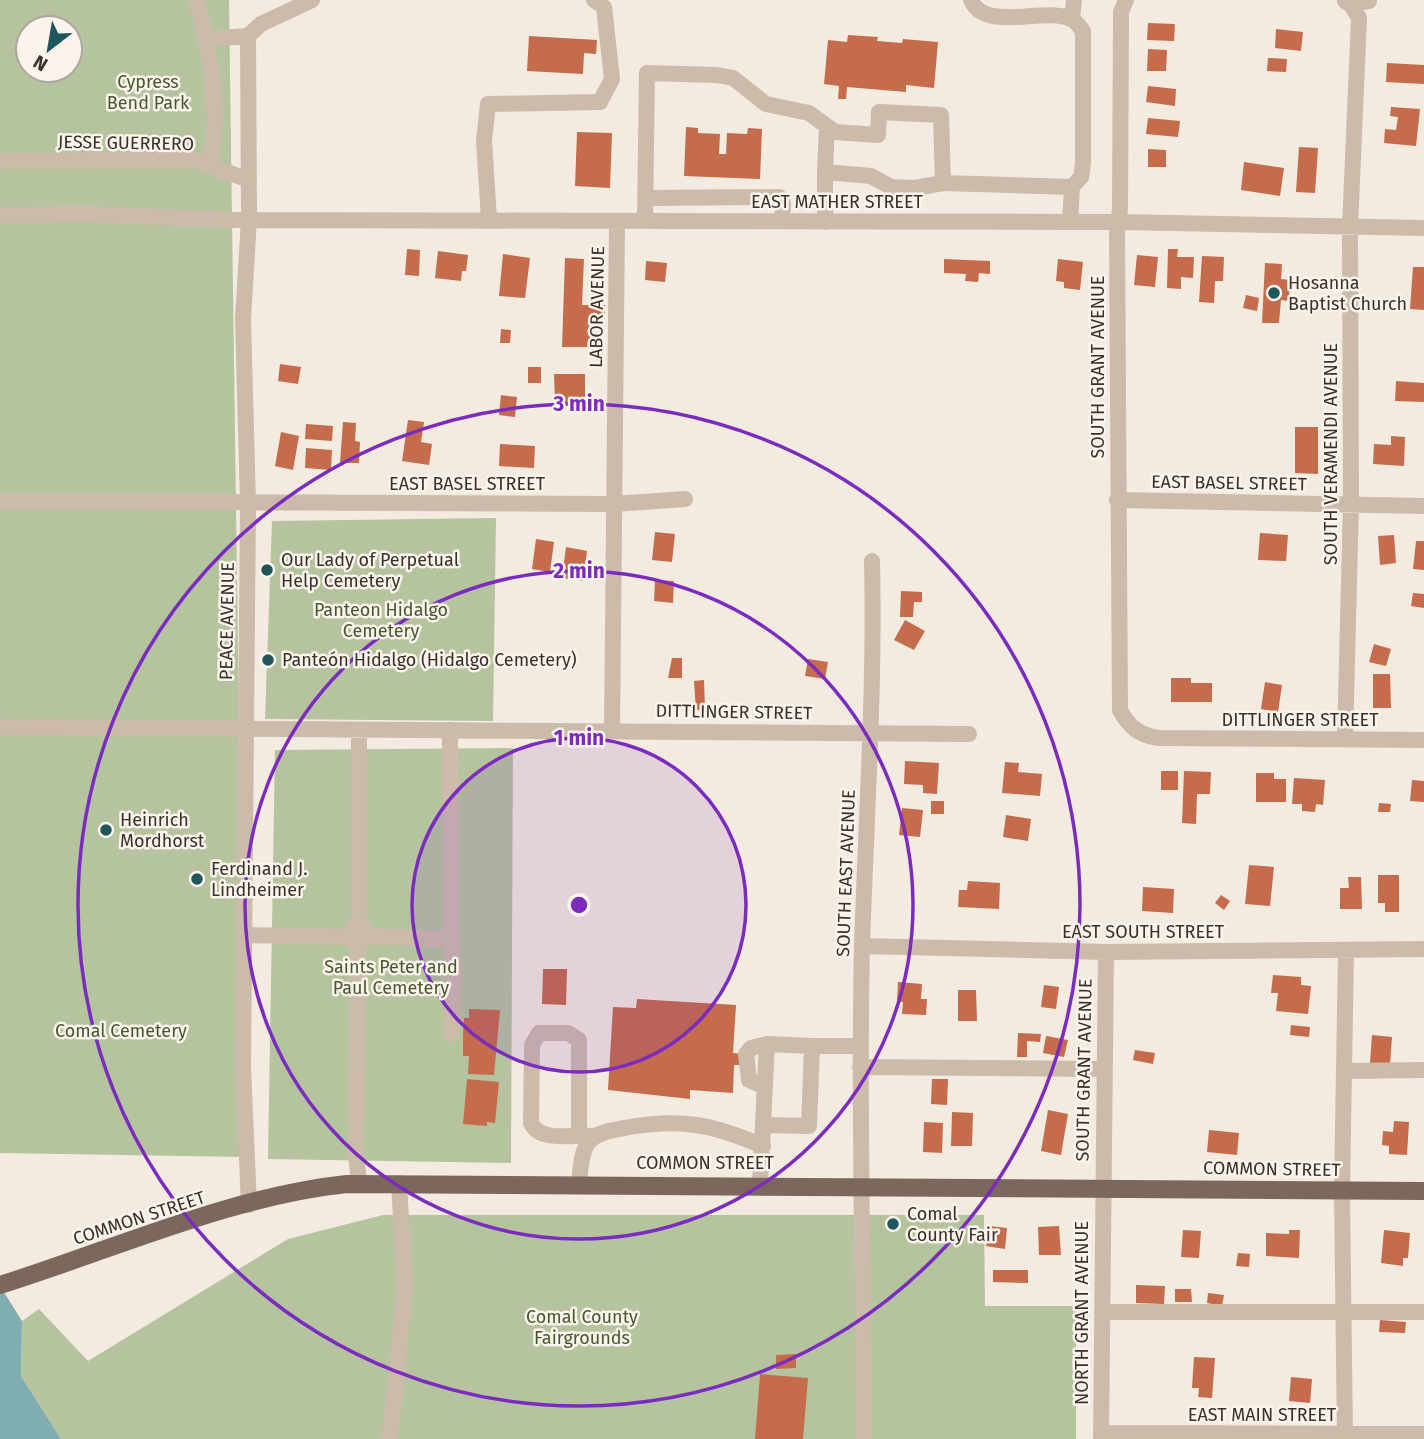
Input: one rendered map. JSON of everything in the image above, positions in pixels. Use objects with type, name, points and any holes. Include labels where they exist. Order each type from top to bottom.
[{"type":"main road","name":"COMMON STREET","points":[[0,1285],[249,1205],[313,1188],[359,1184],[399,1182],[1424,1191]]},
{"type":"street","points":[[197,0],[205,39],[214,127],[209,165]]},
{"type":"street","points":[[205,39],[248,36],[280,8],[312,0]]},
{"type":"street","points":[[489,219],[484,141],[488,104],[600,102],[611,79],[604,6],[594,0]]},
{"type":"street","points":[[971,0],[974,7],[986,16],[1072,19],[1083,31],[1083,163],[1081,177],[1072,187],[1070,222]]},
{"type":"street","points":[[1072,19],[1074,0]]},
{"type":"street","name":"SOUTH GRANT AVENUE","points":[[1126,0],[1121,12],[1117,500],[1120,710],[1126,722],[1135,730]]},
{"type":"street","points":[[1347,2],[1369,1]]},
{"type":"street","name":"SOUTH VERAMENDI AVENUE","points":[[1345,739],[1351,504],[1350,228],[1359,18],[1347,2]]},
{"type":"street","name":"PEACE AVENUE","points":[[248,36],[249,219],[243,319],[248,504],[243,1067],[249,1205]]},
{"type":"street","points":[[645,220],[647,74],[717,75],[733,78],[766,104],[808,113],[835,132],[878,135],[879,112],[941,115],[943,183]]},
{"type":"street","points":[[825,222],[827,126]]},
{"type":"street","name":"JESSE GUERRERO","points":[[0,161],[194,160],[249,180]]},
{"type":"street","points":[[825,172],[871,176],[891,187],[915,188],[943,183],[1072,187]]},
{"type":"street","points":[[645,198],[779,197],[783,204],[782,221]]},
{"type":"street","name":"EAST MATHER STREET","points":[[0,215],[89,214],[249,219],[1119,222],[1424,228]]},
{"type":"street","name":"LABOR AVENUE","points":[[612,730],[617,221]]},
{"type":"street","name":"EAST BASEL STREET","points":[[0,500],[248,504],[614,504],[685,499]]},
{"type":"street","name":"EAST BASEL STREET","points":[[1117,500],[1424,506]]},
{"type":"street","name":"SOUTH EAST AVENUE","points":[[864,1439],[864,1231],[859,1186],[860,1067],[871,734],[872,561]]},
{"type":"street","name":"DITTLINGER STREET","points":[[0,727],[246,731],[612,730],[969,734]]},
{"type":"street","points":[[359,730],[356,1152],[359,1184]]},
{"type":"street","points":[[450,730],[451,939],[454,977],[451,1034]]},
{"type":"street","name":"DITTLINGER STREET","points":[[1135,730],[1158,738],[1424,740]]},
{"type":"street","points":[[244,935],[451,939]]},
{"type":"street","name":"EAST SOUTH STREET","points":[[862,946],[1106,952],[1424,949]]},
{"type":"street","points":[[1345,1437],[1342,1191],[1346,950]]},
{"type":"street","name":"SOUTH GRANT AVENUE","points":[[1101,1188],[1106,952]]},
{"type":"street","points":[[579,1184],[587,1135],[579,1040],[568,1033],[539,1033],[532,1045],[531,1122],[535,1131],[543,1135],[587,1135],[656,1123],[692,1122],[727,1130],[763,1146]]},
{"type":"street","points":[[760,1185],[768,1044],[861,1046]]},
{"type":"street","points":[[764,1125],[809,1126],[812,1046]]},
{"type":"street","points":[[860,1067],[1104,1069]]},
{"type":"street","points":[[1344,1071],[1424,1070]]},
{"type":"street","points":[[390,1439],[405,1288],[399,1182]]},
{"type":"street","name":"NORTH GRANT AVENUE","points":[[1101,1188],[1101,1436]]},
{"type":"street","points":[[1102,1312],[1424,1312]]},
{"type":"street","name":"EAST MAIN STREET","points":[[1101,1436],[1345,1437],[1424,1434]]},
{"type":"green space","name":"Comal Cemetery","points":[[0,0],[229,0],[245,1157],[0,1153]]},
{"type":"green space","name":"Panteon Hidalgo Cemetery","points":[[496,518],[493,721],[265,719],[272,521]]},
{"type":"green space","name":"Saints Peter and Paul Cemetery","points":[[513,748],[511,1163],[268,1159],[275,750]]},
{"type":"green space","name":"Comal County Fairgrounds","points":[[383,1215],[984,1215],[985,1306],[1076,1306],[1076,1439],[61,1439],[21,1376],[22,1321],[39,1309],[88,1361],[288,1239]]},
{"type":"water","points":[[0,1286],[22,1321],[21,1376],[61,1439],[0,1439]]},
{"type":"building","points":[[1148,23],[1175,24],[1174,41],[1147,40]]},
{"type":"building","points":[[1276,29],[1303,32],[1301,51],[1275,48]]},
{"type":"building","points":[[848,35],[878,37],[877,41],[902,43],[903,39],[938,42],[934,88],[906,85],[906,92],[847,87],[846,99],[838,99],[839,86],[824,84],[828,40],[847,42]]},
{"type":"building","points":[[529,36],[597,40],[596,54],[584,53],[583,74],[527,71]]},
{"type":"building","points":[[1148,49],[1167,50],[1166,71],[1147,71]]},
{"type":"building","points":[[1268,58],[1287,59],[1286,72],[1267,71]]},
{"type":"building","points":[[1387,63],[1424,65],[1424,84],[1386,82]]},
{"type":"building","points":[[1148,86],[1176,89],[1175,106],[1146,102]]},
{"type":"building","points":[[1391,107],[1420,109],[1416,146],[1384,143],[1385,129],[1396,130],[1398,117],[1390,116]]},
{"type":"building","points":[[1148,118],[1180,121],[1178,137],[1146,134]]},
{"type":"building","points":[[686,127],[698,128],[698,133],[720,134],[719,154],[726,154],[727,133],[747,134],[748,128],[762,129],[760,179],[684,176]]},
{"type":"building","points":[[577,132],[612,133],[610,188],[575,186]]},
{"type":"building","points":[[1299,147],[1318,148],[1315,193],[1296,192]]},
{"type":"building","points":[[1148,149],[1166,150],[1166,167],[1148,167]]},
{"type":"building","points":[[1244,162],[1284,168],[1280,196],[1241,190]]},
{"type":"building","points":[[407,249],[420,250],[419,276],[405,275]]},
{"type":"building","points":[[1168,249],[1178,249],[1177,257],[1194,257],[1193,278],[1181,277],[1181,289],[1167,288]]},
{"type":"building","points":[[438,251],[468,255],[466,271],[462,271],[461,281],[435,278]]},
{"type":"building","points":[[503,254],[530,258],[525,298],[499,296]]},
{"type":"building","points":[[1137,255],[1158,257],[1155,287],[1134,285]]},
{"type":"building","points":[[1202,256],[1224,257],[1223,281],[1215,281],[1214,303],[1199,302]]},
{"type":"building","points":[[565,258],[584,259],[582,305],[605,305],[605,319],[590,319],[590,347],[562,347]]},
{"type":"building","points":[[944,259],[990,261],[990,274],[979,273],[978,282],[965,281],[966,274],[944,273]]},
{"type":"building","points":[[1058,259],[1083,262],[1080,290],[1064,288],[1064,282],[1056,281]]},
{"type":"building","points":[[646,261],[667,263],[665,282],[645,280]]},
{"type":"building","points":[[1265,263],[1282,264],[1281,279],[1290,280],[1289,301],[1281,300],[1279,323],[1262,323]]},
{"type":"building","points":[[1413,267],[1424,267],[1424,310],[1410,309]]},
{"type":"building","points":[[1246,295],[1259,298],[1257,311],[1243,308]]},
{"type":"building","points":[[501,329],[511,330],[510,343],[500,343]]},
{"type":"building","points":[[280,364],[301,367],[298,384],[278,381]]},
{"type":"building","points":[[528,367],[541,367],[541,383],[528,383]]},
{"type":"building","points":[[554,374],[585,374],[585,403],[555,403]]},
{"type":"building","points":[[1396,381],[1424,383],[1424,402],[1395,401]]},
{"type":"building","points":[[501,395],[517,397],[515,417],[499,415]]},
{"type":"building","points":[[408,420],[424,422],[421,442],[432,444],[429,465],[402,461]]},
{"type":"building","points":[[343,422],[356,423],[355,441],[360,442],[359,463],[340,463]]},
{"type":"building","points":[[306,424],[333,426],[332,441],[305,439]]},
{"type":"building","points":[[1295,427],[1318,427],[1318,474],[1295,473]]},
{"type":"building","points":[[281,432],[299,436],[293,470],[275,466]]},
{"type":"building","points":[[1391,436],[1405,437],[1404,466],[1373,464],[1374,444],[1391,445]]},
{"type":"building","points":[[500,444],[535,446],[534,468],[499,466]]},
{"type":"building","points":[[306,448],[332,450],[331,470],[305,468]]},
{"type":"building","points":[[655,532],[675,534],[672,562],[652,560]]},
{"type":"building","points":[[1260,533],[1288,535],[1286,561],[1258,560]]},
{"type":"building","points":[[1394,535],[1396,563],[1380,565],[1378,536]]},
{"type":"building","points":[[536,539],[554,542],[550,572],[532,569]]},
{"type":"building","points":[[1416,541],[1424,541],[1424,570],[1413,569]]},
{"type":"building","points":[[566,547],[587,551],[583,581],[562,578]]},
{"type":"building","points":[[655,580],[674,581],[673,603],[654,601]]},
{"type":"building","points":[[901,591],[922,592],[922,602],[914,602],[913,617],[900,617]]},
{"type":"building","points":[[1413,593],[1424,594],[1424,608],[1411,606]]},
{"type":"building","points":[[905,620],[925,631],[914,650],[894,640]]},
{"type":"building","points":[[1374,644],[1391,649],[1386,666],[1369,662]]},
{"type":"building","points":[[672,658],[682,658],[682,678],[668,678]]},
{"type":"building","points":[[808,659],[828,662],[825,679],[805,676]]},
{"type":"building","points":[[1373,674],[1390,674],[1391,708],[1373,708]]},
{"type":"building","points":[[1171,678],[1191,678],[1191,683],[1212,683],[1212,702],[1171,702]]},
{"type":"building","points":[[704,680],[705,710],[696,710],[694,681]]},
{"type":"building","points":[[1265,682],[1282,685],[1278,712],[1261,709]]},
{"type":"building","points":[[905,761],[939,763],[937,794],[923,793],[923,785],[904,784]]},
{"type":"building","points":[[1005,762],[1019,763],[1018,772],[1042,774],[1040,796],[1002,793]]},
{"type":"building","points":[[1161,771],[1178,771],[1178,790],[1161,790]]},
{"type":"building","points":[[1184,771],[1211,772],[1210,794],[1197,794],[1196,824],[1182,823]]},
{"type":"building","points":[[1256,773],[1274,773],[1274,779],[1286,779],[1286,802],[1256,802]]},
{"type":"building","points":[[1294,778],[1325,780],[1323,805],[1316,804],[1315,812],[1302,811],[1302,804],[1292,804]]},
{"type":"building","points":[[1412,780],[1424,781],[1424,802],[1410,801]]},
{"type":"building","points":[[931,801],[944,801],[944,814],[931,814]]},
{"type":"building","points":[[1379,803],[1391,804],[1390,812],[1378,812]]},
{"type":"building","points":[[902,808],[923,810],[920,837],[899,835]]},
{"type":"building","points":[[1006,815],[1031,819],[1028,841],[1003,837]]},
{"type":"building","points":[[1249,865],[1274,867],[1270,906],[1245,904]]},
{"type":"building","points":[[1378,875],[1399,875],[1399,912],[1385,912],[1385,903],[1378,903]]},
{"type":"building","points":[[1348,877],[1361,877],[1362,909],[1340,909],[1340,888],[1349,888]]},
{"type":"building","points":[[968,881],[1000,883],[999,909],[958,907],[959,890],[967,890]]},
{"type":"building","points":[[1143,887],[1174,889],[1173,913],[1142,911]]},
{"type":"building","points":[[1221,895],[1230,901],[1224,910],[1215,903]]},
{"type":"building","points":[[543,969],[567,969],[566,1005],[542,1004]]},
{"type":"building","points":[[1273,975],[1301,977],[1301,985],[1311,986],[1308,1014],[1276,1011],[1278,993],[1271,993]]},
{"type":"building","points":[[898,982],[922,984],[921,999],[927,999],[926,1015],[902,1014],[903,1002],[897,1002]]},
{"type":"building","points":[[1044,985],[1059,987],[1056,1009],[1041,1007]]},
{"type":"building","points":[[958,990],[976,990],[977,1021],[958,1021]]},
{"type":"building","points":[[637,999],[736,1005],[733,1053],[745,1054],[744,1065],[734,1065],[733,1093],[690,1090],[690,1099],[608,1090],[613,1007],[636,1008]]},
{"type":"building","points":[[469,1009],[500,1010],[494,1075],[468,1074],[469,1056],[463,1056],[463,1036],[464,1018],[469,1018]]},
{"type":"building","points":[[1291,1025],[1310,1027],[1309,1037],[1290,1035]]},
{"type":"building","points":[[1018,1033],[1041,1034],[1040,1042],[1027,1041],[1027,1057],[1017,1057]]},
{"type":"building","points":[[1372,1035],[1392,1037],[1390,1064],[1370,1063]]},
{"type":"building","points":[[1046,1036],[1068,1040],[1064,1057],[1043,1053]]},
{"type":"building","points":[[1135,1050],[1155,1053],[1153,1064],[1133,1060]]},
{"type":"building","points":[[467,1079],[499,1082],[495,1123],[487,1122],[487,1126],[463,1124]]},
{"type":"building","points":[[932,1079],[948,1079],[947,1105],[931,1104]]},
{"type":"building","points":[[1048,1110],[1068,1114],[1061,1155],[1041,1151]]},
{"type":"building","points":[[952,1112],[973,1113],[972,1146],[951,1146]]},
{"type":"building","points":[[1394,1121],[1409,1122],[1407,1155],[1389,1154],[1389,1146],[1382,1145],[1383,1131],[1393,1132]]},
{"type":"building","points":[[924,1122],[943,1123],[942,1153],[923,1152]]},
{"type":"building","points":[[1209,1130],[1239,1133],[1237,1155],[1207,1152]]},
{"type":"building","points":[[989,1226],[1007,1228],[1005,1249],[986,1246]]},
{"type":"building","points":[[1059,1226],[1061,1255],[1039,1255],[1038,1227]]},
{"type":"building","points":[[1183,1230],[1201,1231],[1199,1258],[1181,1257]]},
{"type":"building","points":[[1289,1230],[1300,1230],[1299,1258],[1266,1256],[1266,1233],[1289,1234]]},
{"type":"building","points":[[1384,1230],[1410,1233],[1408,1258],[1403,1258],[1403,1266],[1381,1263]]},
{"type":"building","points":[[1238,1253],[1250,1254],[1249,1267],[1236,1266]]},
{"type":"building","points":[[993,1270],[1028,1270],[1028,1283],[993,1282]]},
{"type":"building","points":[[1136,1285],[1165,1286],[1164,1304],[1136,1303]]},
{"type":"building","points":[[1175,1289],[1191,1289],[1192,1302],[1175,1302]]},
{"type":"building","points":[[1208,1293],[1224,1295],[1222,1306],[1207,1303]]},
{"type":"building","points":[[1380,1320],[1406,1322],[1405,1333],[1379,1332]]},
{"type":"building","points":[[796,1354],[796,1368],[776,1369],[776,1355]]},
{"type":"building","points":[[1194,1357],[1215,1358],[1212,1398],[1198,1397],[1199,1388],[1192,1388]]},
{"type":"building","points":[[760,1374],[808,1378],[803,1439],[755,1439]]},
{"type":"building","points":[[1291,1377],[1312,1379],[1310,1403],[1289,1401]]},
{"type":"place","name":"Hosanna Baptist Church","points":[[1274,293]]},
{"type":"place","name":"Our Lady of Perpetual Help Cemetery","points":[[267,570]]},
{"type":"place","name":"Panteón Hidalgo (Hidalgo Cemetery)","points":[[268,660]]},
{"type":"place","name":"Heinrich Mordhorst","points":[[106,830]]},
{"type":"place","name":"Ferdinand J. Lindheimer","points":[[197,879]]},
{"type":"place","name":"Comal County Fair","points":[[893,1224]]},
{"type":"park label","name":"Cypress Bend Park","points":[[148,92]]}]
